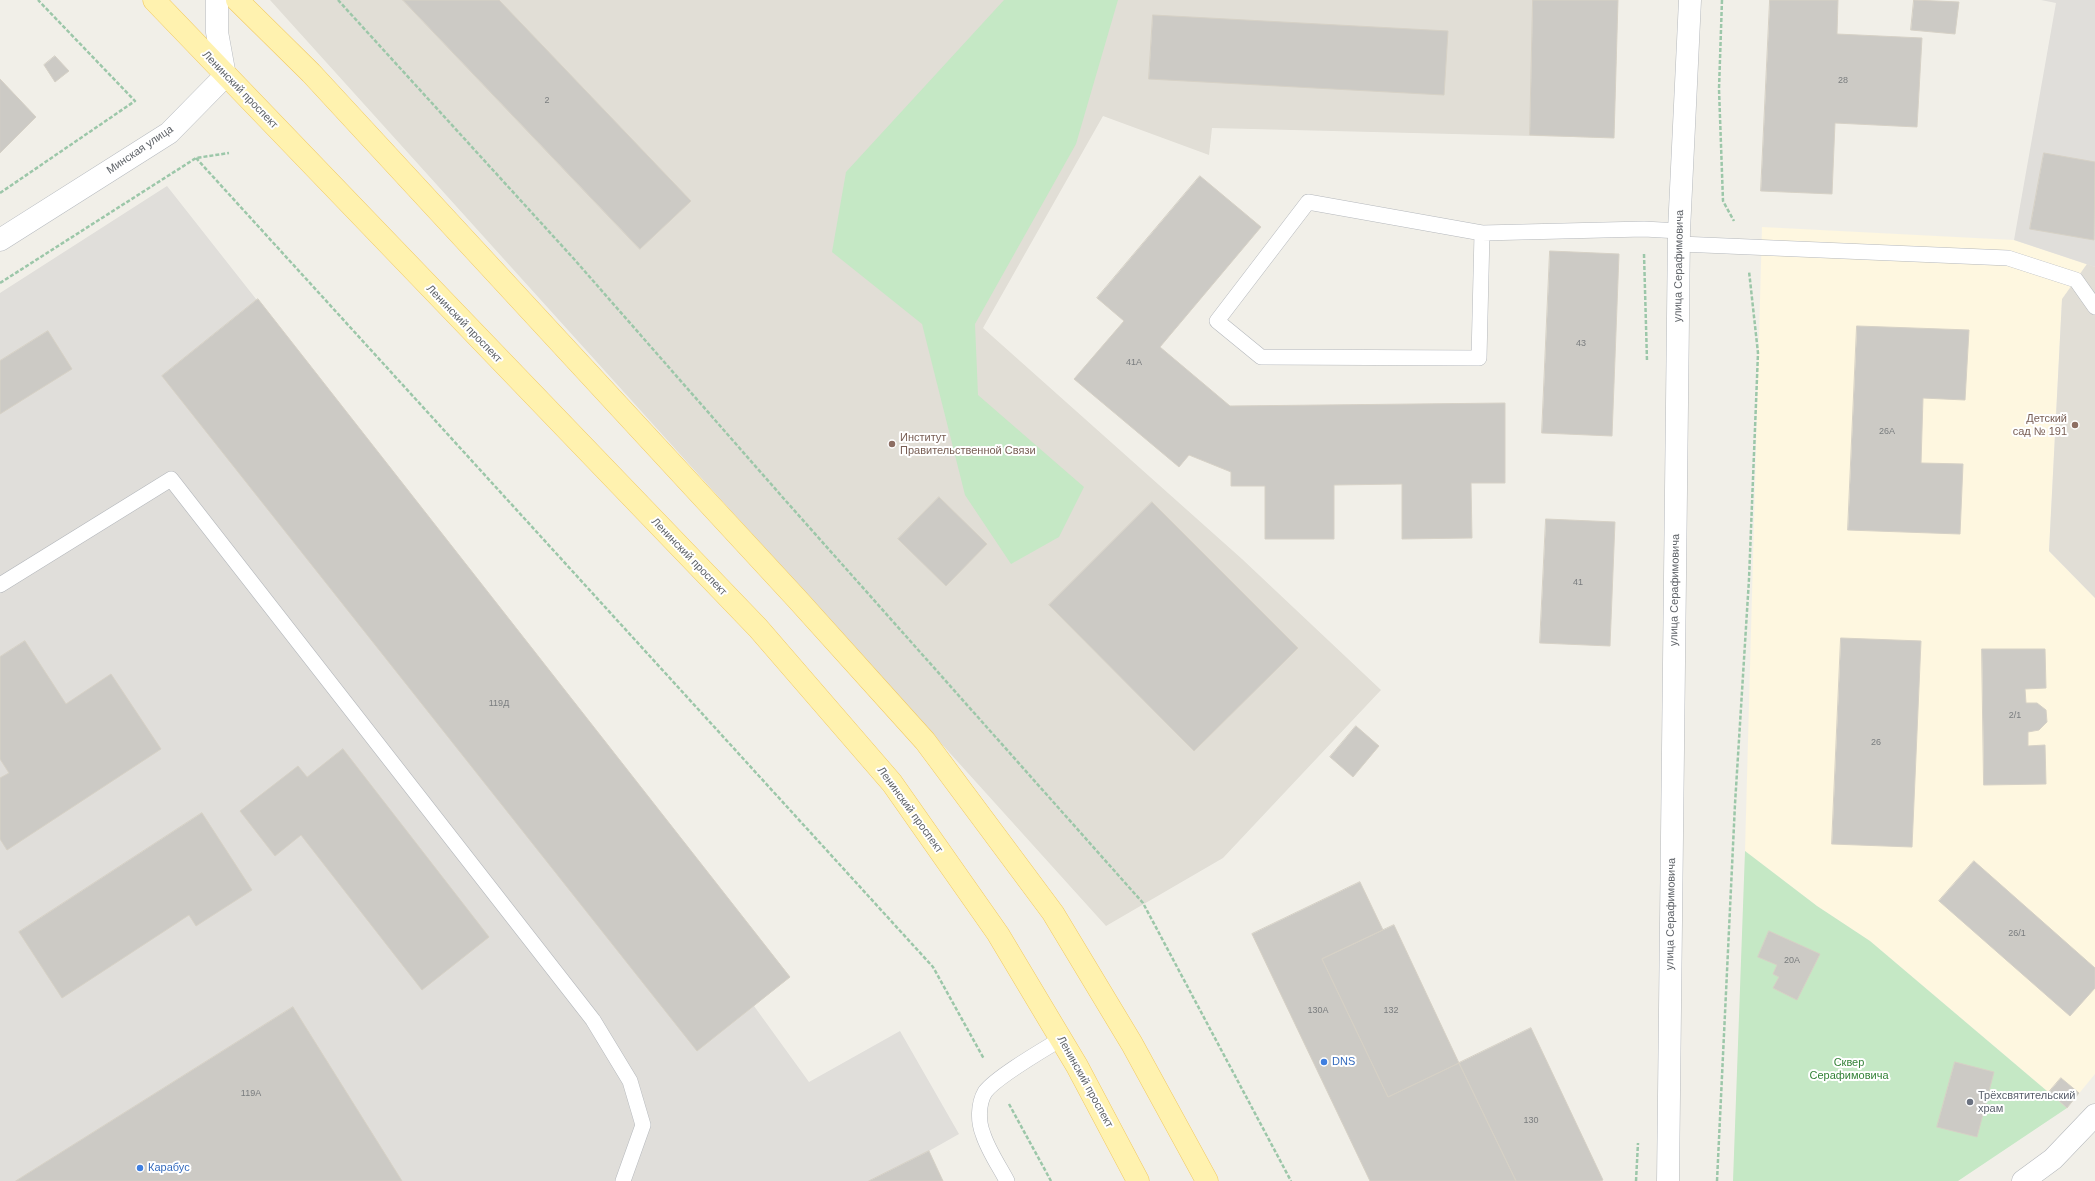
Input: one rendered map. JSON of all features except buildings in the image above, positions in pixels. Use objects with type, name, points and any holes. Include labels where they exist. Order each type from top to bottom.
[{"type":"main road","name":"Ленинский проспект","points":[[154,0],[225,76],[758,628],[892,783],[998,934],[1061,1039],[1138,1181]]},
{"type":"main road","points":[[237,0],[316,78],[797,599],[925,741],[1053,913],[1132,1044],[1208,1181]]},
{"type":"street","points":[[217,0],[217,32],[225,76]]},
{"type":"street","name":"улица Серафимовича","points":[[1668,1181],[1679,237],[1690,0]]},
{"type":"street","name":"Минская улица","points":[[0,240],[169,133],[225,76]]},
{"type":"street","points":[[2023,1181],[2053,1159],[2095,1115]]},
{"type":"lane","points":[[1482,234],[1479,358],[1261,357],[1217,321],[1308,202],[1482,234],[1644,229],[1679,237],[1747,246],[2008,258],[2076,280],[2095,307]]},
{"type":"lane","points":[[0,585],[171,479],[593,1020],[630,1081],[643,1126],[623,1181]]},
{"type":"lane","points":[[1007,1181],[983,1135],[980,1120],[980,1106],[985,1093],[996,1082],[1061,1039]]},
{"type":"path","points":[[0,193],[135,101],[38,0]]},
{"type":"path","points":[[338,0],[574,259],[790,506],[1143,903],[1291,1181]]},
{"type":"path","points":[[1717,1181],[1735,804],[1749,579],[1758,353],[1747,246],[1723,201],[1719,88],[1722,0]]},
{"type":"path","points":[[0,283],[196,158],[229,153]]},
{"type":"path","points":[[196,158],[933,967],[1051,1181]]},
{"type":"shaded area","name":"Институт Правительственной Связи","points":[[270,0],[1618,0],[1614,138],[1212,128],[1209,155],[1103,116],[983,328],[1242,559],[1381,690],[1223,858],[1106,926]]},
{"type":"shaded area","points":[[2041,0],[2095,0],[2095,267],[2014,240],[2056,3]]},
{"type":"shaded area","points":[[167,186],[790,977],[754,1006],[809,1082],[900,1031],[959,1134],[869,1181],[0,1181],[0,293]]},
{"type":"shaded area","points":[[1762,227],[2014,240],[2087,264],[2062,300],[2049,551],[2095,598],[2095,1074],[2067,1108],[1870,941],[1817,906],[1745,851]]},
{"type":"shaded area","name":"Детский сад № 191","points":[[2087,264],[2095,267],[2095,598],[2049,551],[2062,299]]},
{"type":"green space","points":[[1004,0],[1118,0],[1076,144],[975,324],[978,395],[1084,487],[1059,537],[1011,564],[965,495],[922,324],[832,252],[846,172]]},
{"type":"green space","name":"Сквер Серафимовича","points":[[1745,851],[1817,906],[1870,941],[2067,1108],[1958,1181],[1733,1181]]},
{"type":"place","name":"Детский сад № 191","points":[[2075,425]]},
{"type":"place","name":"Институт Правительственной Связи","points":[[892,444]]},
{"type":"place","name":"DNS","points":[[1324,1062]]},
{"type":"place","name":"Трёхсвятительский храм","points":[[1970,1102]]},
{"type":"place","name":"Карабус","points":[[140,1168]]}]
